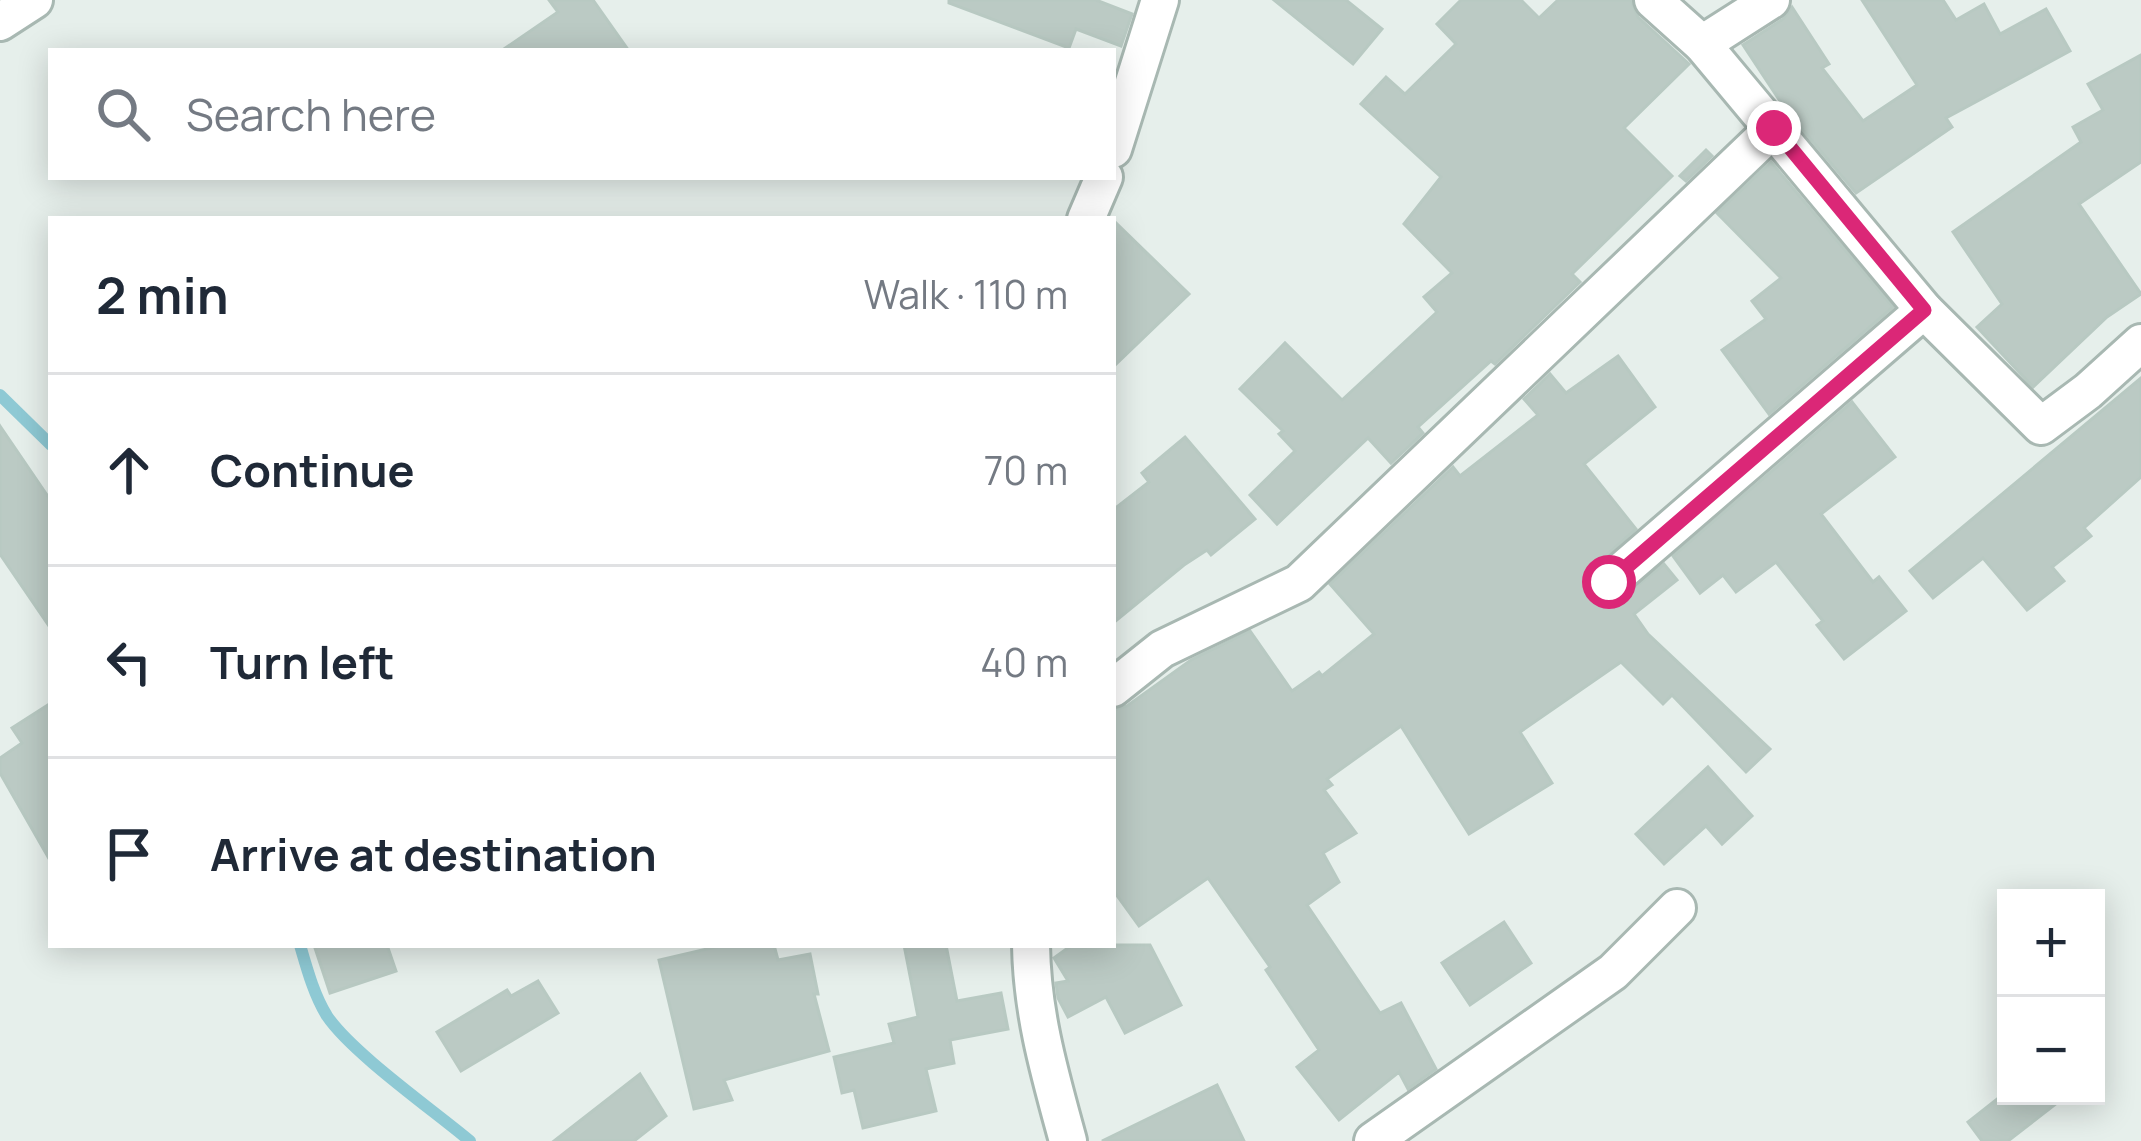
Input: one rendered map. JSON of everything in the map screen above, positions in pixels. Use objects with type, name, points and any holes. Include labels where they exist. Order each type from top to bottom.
[{"type":"street","points":[[0,22],[34,0]]},
{"type":"street","points":[[1116,139],[1160,0]]},
{"type":"street","points":[[1653,0],[1702,44],[1924,310],[2041,426],[2088,392],[2141,343]]},
{"type":"street","points":[[1702,44],[1771,0]]},
{"type":"street","points":[[1116,686],[1162,649],[1299,583],[1774,128]]},
{"type":"street","points":[[1087,216],[1103,180]]},
{"type":"street","points":[[1609,582],[1924,310]]},
{"type":"street","points":[[1373,1141],[1613,972],[1677,908]]},
{"type":"street","points":[[1031,948],[1039,1036],[1068,1141]]},
{"type":"building","points":[[549,0],[593,0],[627,48],[505,48],[558,12]]},
{"type":"building","points":[[949,0],[1096,0],[1132,14],[1121,46],[1076,29],[1069,48]]},
{"type":"building","points":[[1274,0],[1346,0],[1382,29],[1353,64]]},
{"type":"building","points":[[1461,0],[1521,0],[1539,18],[1558,0],[1631,0],[1638,17],[1689,64],[1624,128],[1672,176],[1572,274],[1580,282],[1495,364],[1491,361],[1418,427],[1423,433],[1391,463],[1368,438],[1277,524],[1250,495],[1295,451],[1279,434],[1283,431],[1240,389],[1285,343],[1342,400],[1437,312],[1424,297],[1452,273],[1404,224],[1441,177],[1361,104],[1386,77],[1405,94],[1456,44],[1437,24]]},
{"type":"building","points":[[1862,0],[1943,0],[1956,20],[1984,4],[2000,34],[2046,9],[2070,51],[1946,118],[1952,127],[1856,193],[1786,110],[1743,45],[1783,19],[1792,7],[1829,64],[1822,68],[1863,121],[1917,85]]},
{"type":"building","points":[[2141,55],[2141,162],[2079,204],[2141,294],[2107,317],[2033,387],[1977,327],[2002,304],[1953,232],[2081,142],[2073,127],[2103,110],[2088,84]]},
{"type":"building","points":[[1706,150],[1712,156],[1686,181],[1680,176]]},
{"type":"building","points":[[1771,162],[1893,307],[1769,414],[1722,350],[1766,319],[1752,301],[1781,278],[1717,213]]},
{"type":"building","points":[[1116,223],[1189,294],[1116,364]]},
{"type":"building","points":[[1618,356],[1655,407],[1584,464],[1636,529],[1594,566],[1587,587],[1601,603],[1614,604],[1664,564],[1677,580],[1634,614],[1648,634],[1770,749],[1746,772],[1672,695],[1663,704],[1621,662],[1520,732],[1552,783],[1469,834],[1401,726],[1327,779],[1332,785],[1324,790],[1356,833],[1323,853],[1339,882],[1307,905],[1380,1013],[1401,1003],[1436,1069],[1408,1089],[1399,1072],[1339,1120],[1297,1067],[1319,1050],[1266,970],[1270,967],[1208,878],[1139,926],[1116,894],[1116,709],[1191,660],[1250,631],[1292,691],[1319,672],[1322,676],[1374,634],[1330,584],[1453,467],[1460,476],[1538,415],[1524,399],[1550,374],[1566,393]]},
{"type":"building","points":[[2141,378],[2141,477],[2084,528],[2091,536],[2052,567],[2064,581],[2027,610],[1983,558],[1933,598],[1910,571]]},
{"type":"building","points":[[1852,402],[1895,457],[1821,514],[1873,582],[1879,577],[1906,611],[1844,659],[1817,625],[1823,621],[1776,562],[1736,592],[1723,575],[1700,593],[1673,556]]},
{"type":"building","points":[[0,426],[48,497],[48,625],[0,554]]},
{"type":"building","points":[[1185,437],[1255,519],[1211,555],[1207,550],[1184,565],[1116,621],[1116,508],[1149,482],[1142,473]]},
{"type":"building","points":[[48,705],[48,857],[0,773],[0,758],[22,743],[12,728]]},
{"type":"building","points":[[1708,767],[1752,816],[1722,844],[1706,826],[1664,864],[1636,834]]},
{"type":"building","points":[[1504,922],[1531,963],[1470,1005],[1442,963]]},
{"type":"building","points":[[1150,945],[1181,1005],[1125,1033],[1106,997],[1068,1017],[1056,983],[1068,981],[1054,958],[1068,948]]},
{"type":"building","points":[[315,948],[388,948],[396,971],[330,993]]},
{"type":"building","points":[[711,948],[775,948],[778,960],[810,954],[818,994],[814,994],[829,1051],[724,1080],[732,1100],[694,1109],[659,960]]},
{"type":"building","points":[[905,948],[947,948],[957,1001],[1001,993],[1008,1029],[950,1040],[954,1063],[926,1069],[936,1111],[863,1128],[854,1090],[842,1093],[834,1057],[894,1043],[889,1024],[918,1017]]},
{"type":"building","points":[[538,981],[558,1013],[461,1071],[437,1032],[507,990],[511,996]]},
{"type":"building","points":[[640,1074],[666,1116],[634,1141],[554,1141]]},
{"type":"building","points":[[1217,1085],[1244,1141],[1102,1141]]},
{"type":"building","points":[[1997,1099],[1997,1105],[2054,1105],[2008,1141],[1982,1141],[1968,1122]]},
{"type":"waterway","points":[[0,395],[48,442]]},
{"type":"waterway","points":[[301,948],[318,999],[339,1031],[470,1141]]},
{"type":"route","points":[[1609,582],[1924,310],[1774,128]]}]
